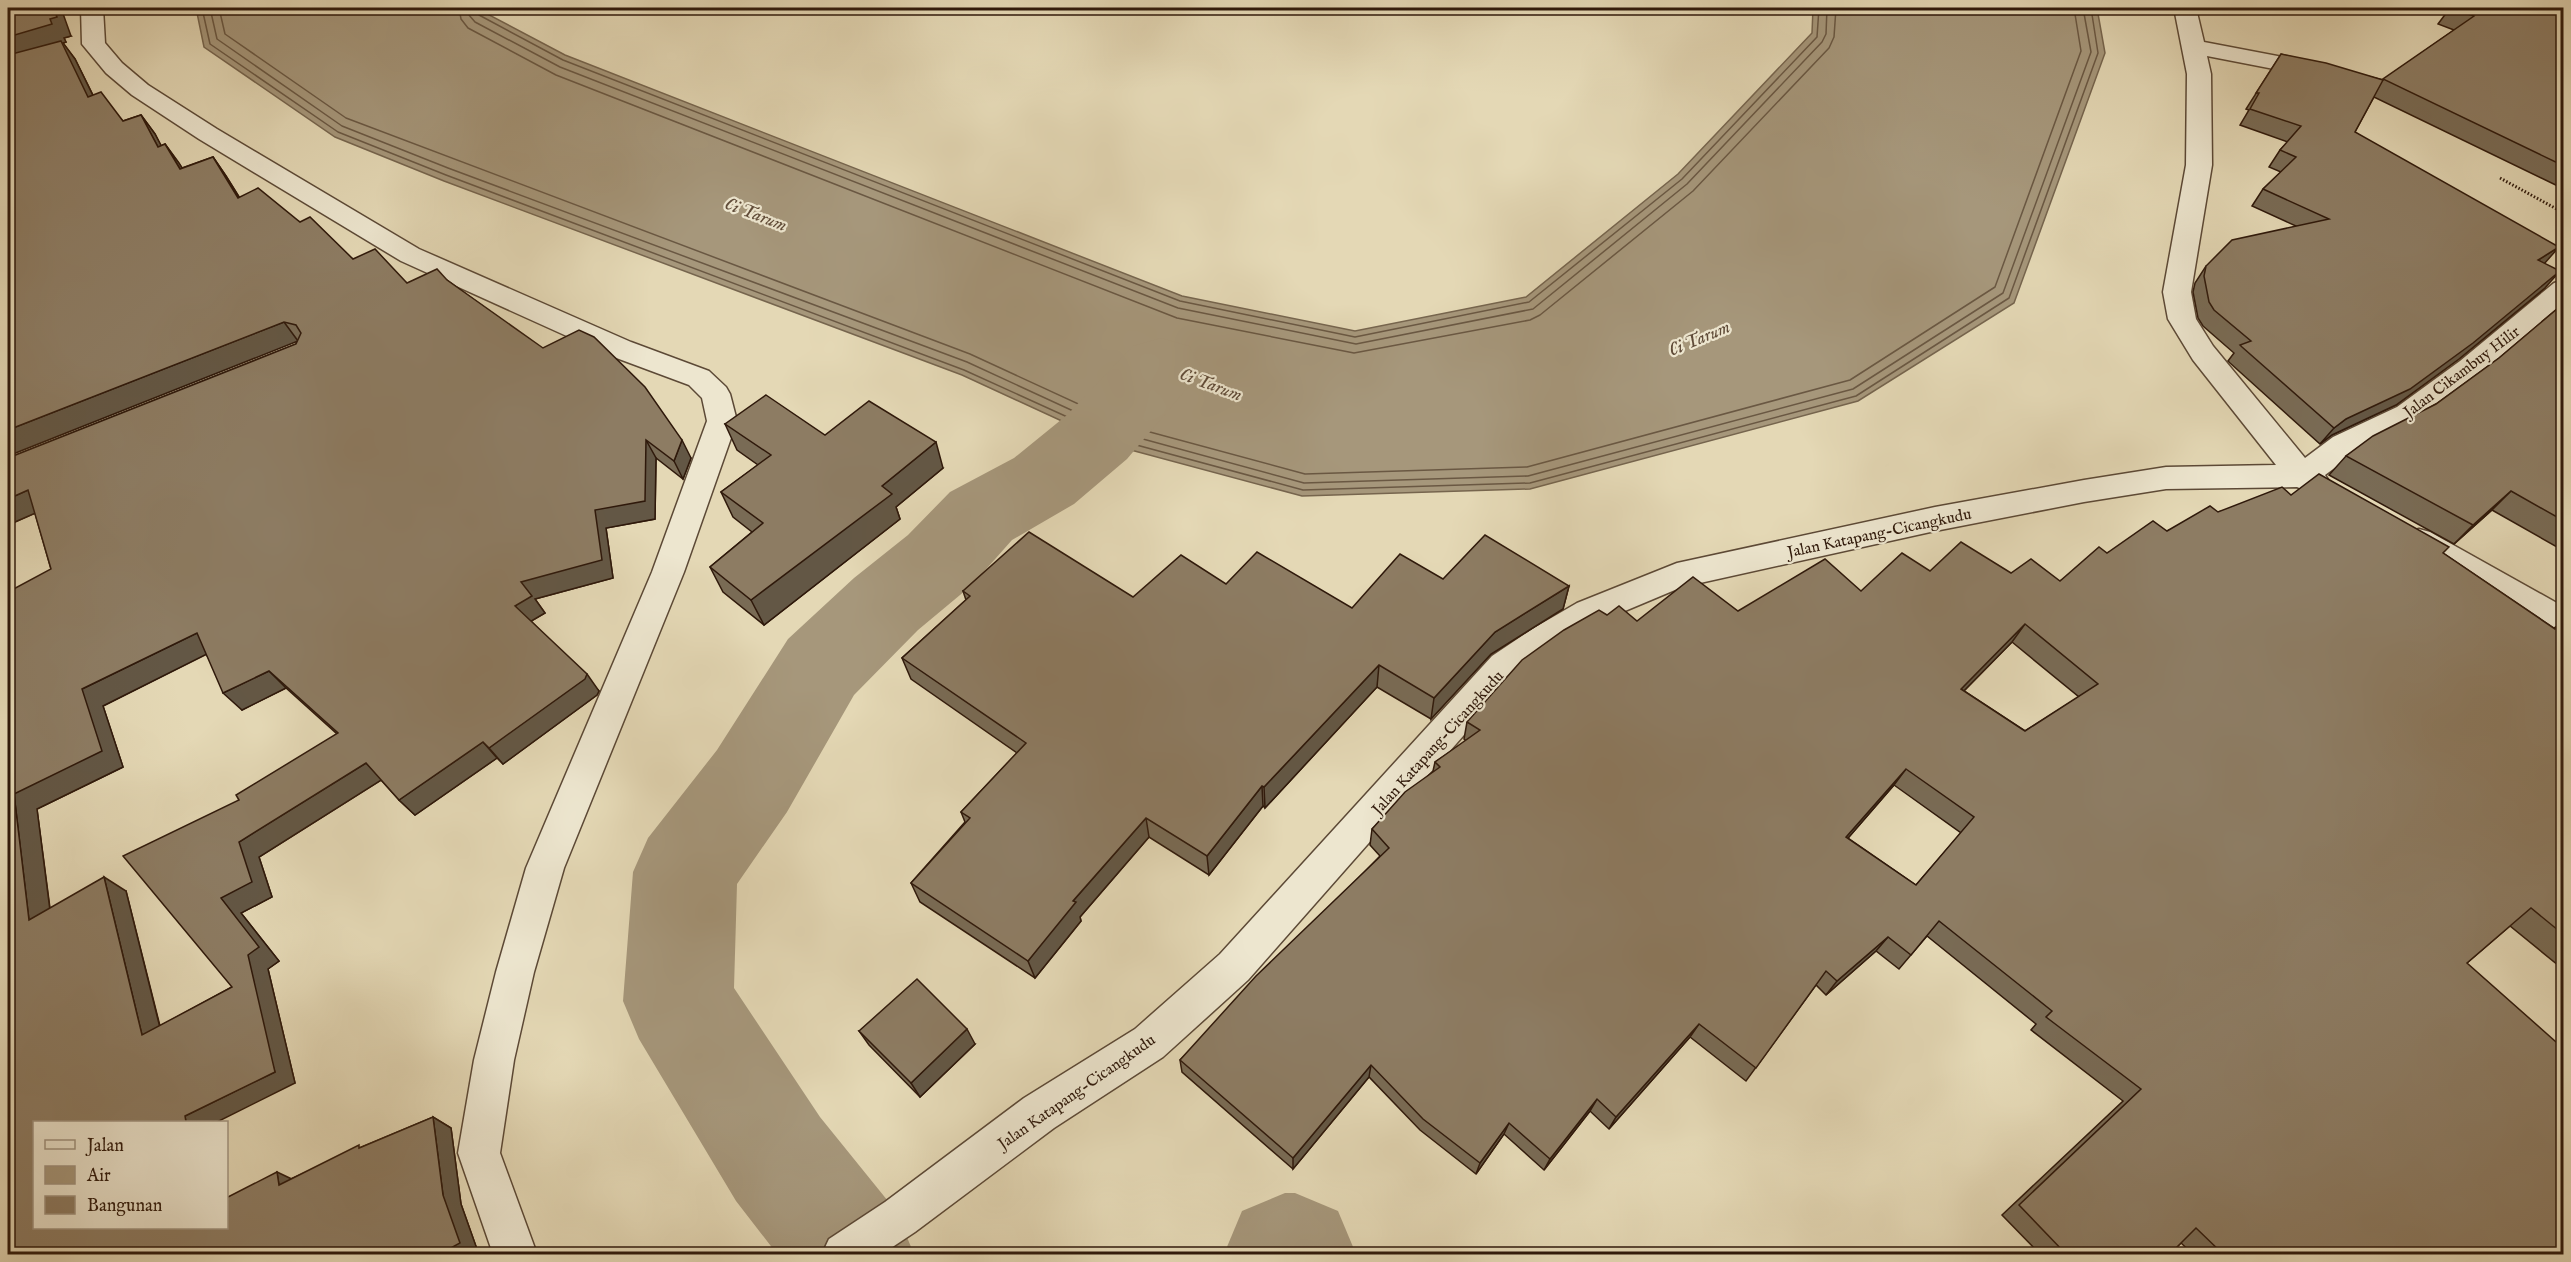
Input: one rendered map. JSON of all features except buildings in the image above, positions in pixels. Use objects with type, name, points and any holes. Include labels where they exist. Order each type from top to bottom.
[{"type":"street","points":[[92,8],[83,47],[140,90],[218,140],[410,255],[621,349],[699,378],[716,394],[722,421],[668,572],[545,868],[515,972],[500,1038],[480,1153],[514,1254]]},
{"type":"street","points":[[2185,8],[2195,47],[2200,89],[2199,165],[2177,292],[2178,308],[2182,319],[2203,353],[2302,476],[2342,498]]},
{"type":"street","points":[[2195,47],[2329,73]]},
{"type":"street","name":"Jalan Cikambuy Hilir","points":[[2302,476],[2344,445],[2407,414],[2470,368],[2564,289]]},
{"type":"street","name":"Jalan Katapang-Cicangkudu","points":[[844,1254],[900,1217],[1039,1113],[1157,1035],[1234,967],[1504,666],[1546,637],[1589,612],[1677,576],[1935,519],[2166,478],[2302,476]]},
{"type":"street","points":[[2392,526],[2564,623]]},
{"type":"path","points":[[2500,178],[2564,213]]},
{"type":"water","name":"Ci Tarum","points":[[196,8],[476,8],[565,55],[1182,296],[1355,331],[1526,297],[1678,174],[1812,33],[1813,8],[2097,8],[2105,53],[2014,303],[1858,401],[1530,489],[1302,496],[1116,446],[962,375],[444,181],[335,137],[204,47]]},
{"type":"waterway","points":[[853,1254],[778,1159],[678,1001],[685,872],[752,781],[821,667],[886,604],[940,560],[981,516],[1044,481],[1097,437],[1161,366]]},
{"type":"waterway","points":[[1285,1254],[1295,1254]]}]
